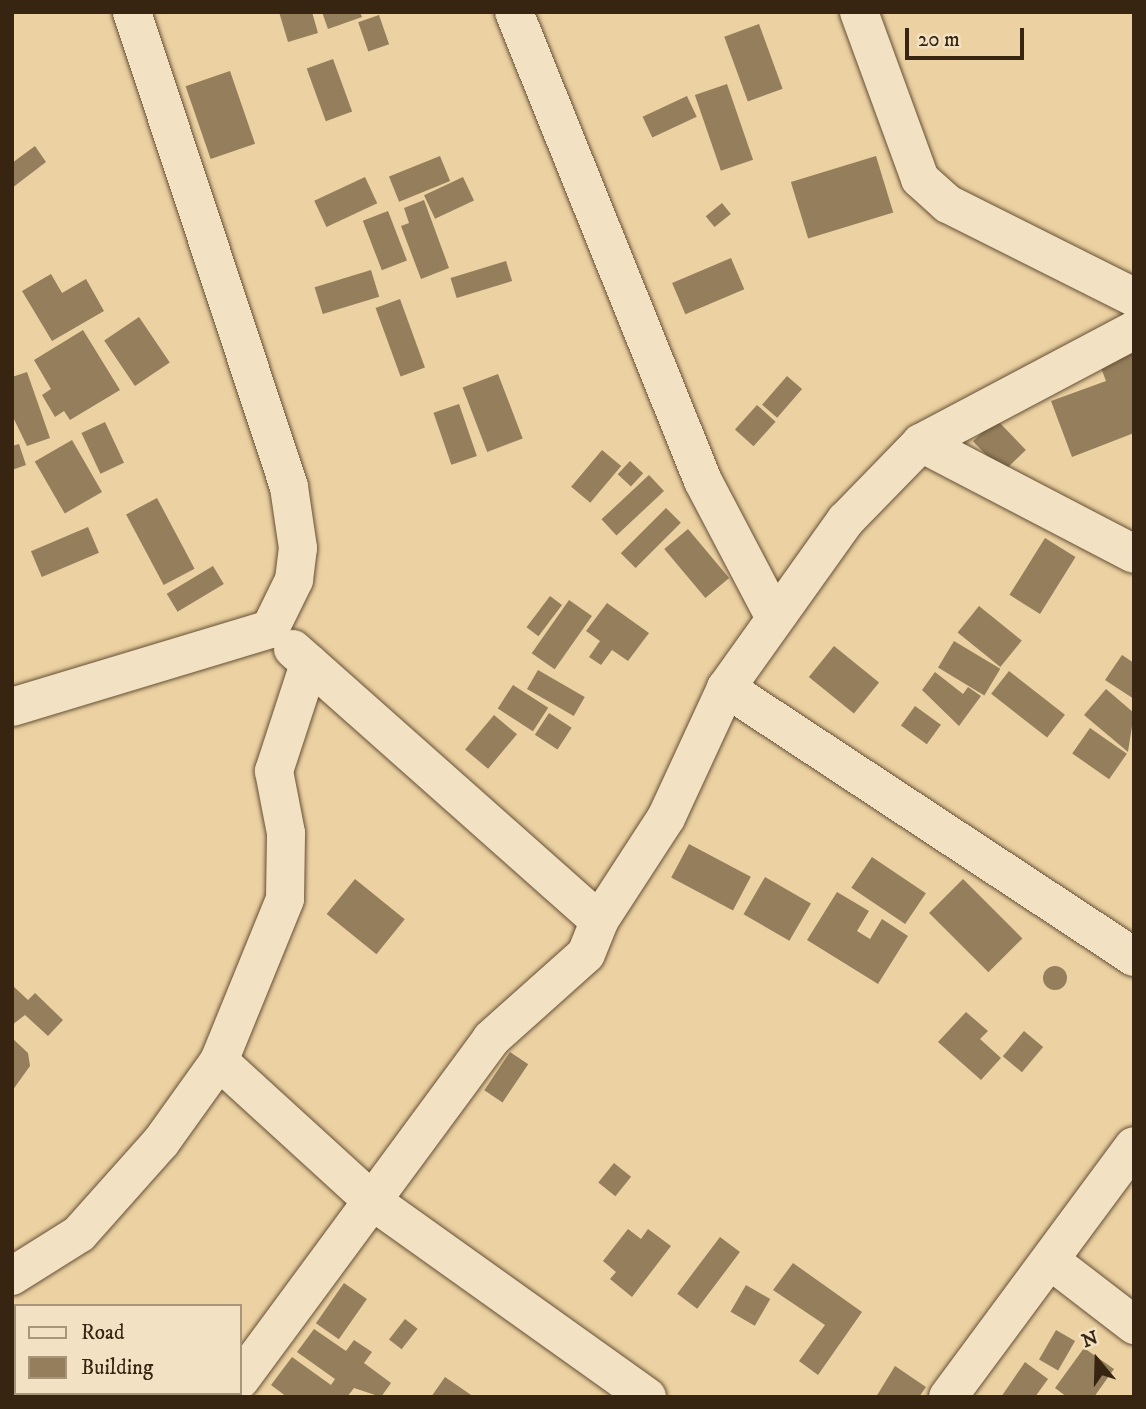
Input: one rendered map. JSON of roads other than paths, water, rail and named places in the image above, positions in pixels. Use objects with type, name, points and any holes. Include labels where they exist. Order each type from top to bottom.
[{"type":"street","points":[[132,12],[289,487],[295,569],[270,629]]},
{"type":"street","points":[[514,12],[687,443],[774,616]]},
{"type":"street","points":[[859,12],[920,179],[948,204],[1134,297]]},
{"type":"street","points":[[242,1377],[491,1039],[586,954],[599,921],[666,818],[726,688],[774,616],[846,520],[921,443],[1134,330]]},
{"type":"street","points":[[921,443],[1134,554]]},
{"type":"street","points":[[270,629],[599,921]]},
{"type":"street","points":[[12,707],[270,629]]},
{"type":"street","points":[[12,1276],[79,1234],[161,1142],[219,1061],[285,899],[286,833],[274,771],[309,664]]},
{"type":"street","points":[[726,688],[1134,957]]},
{"type":"street","points":[[219,1061],[371,1200],[647,1397]]},
{"type":"street","points":[[948,1397],[1134,1146]]},
{"type":"street","points":[[1051,1261],[1134,1325]]}]
